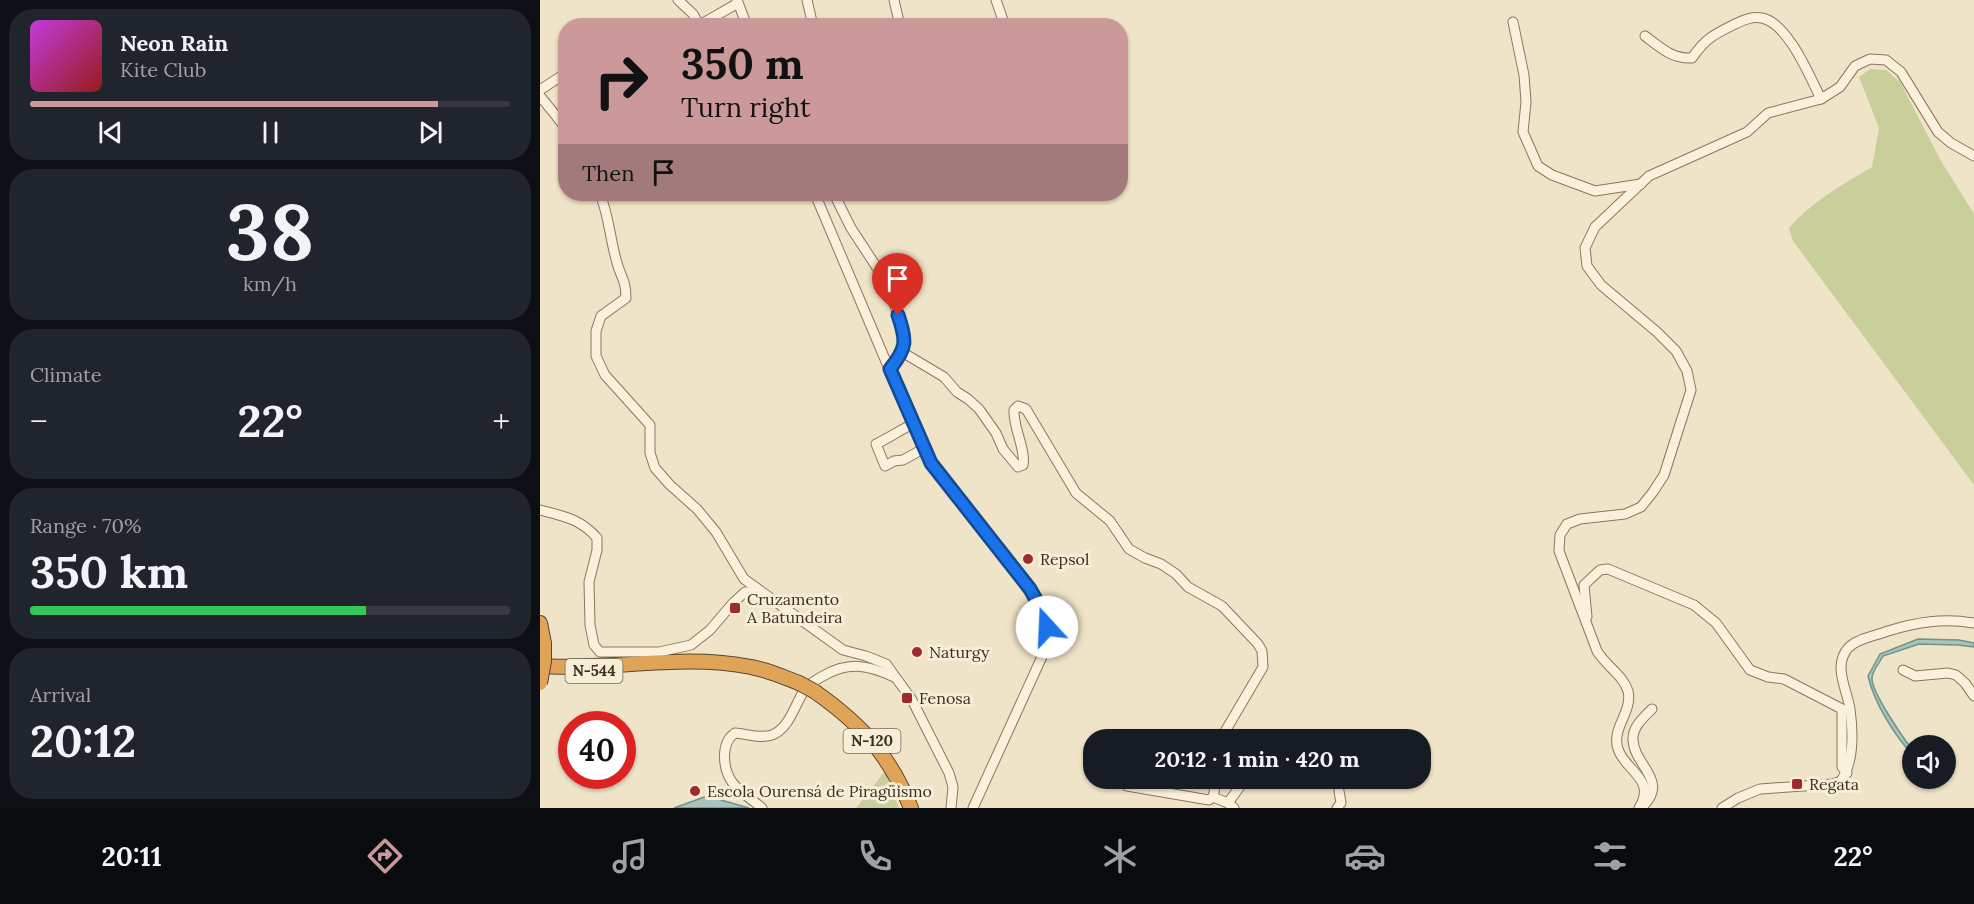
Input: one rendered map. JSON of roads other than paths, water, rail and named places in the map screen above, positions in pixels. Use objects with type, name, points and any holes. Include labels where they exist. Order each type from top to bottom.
[{"type":"highway","name":"N-544","points":[[540,622],[544,643],[540,684]]},
{"type":"highway","name":"N-544","points":[[540,661],[574,666]]},
{"type":"highway","name":"N-120","points":[[540,666],[709,661],[750,666],[773,672],[814,691],[841,710],[871,739],[896,776],[911,808]]},
{"type":"highway","name":"N-544","points":[[540,672],[600,671],[648,663]]},
{"type":"street","points":[[678,0],[695,18]]},
{"type":"street","points":[[807,0],[811,18]]},
{"type":"street","points":[[894,0],[898,18]]},
{"type":"street","points":[[996,0],[1002,18]]},
{"type":"street","points":[[709,18],[737,1],[744,18]]},
{"type":"street","points":[[1645,36],[1667,53],[1680,58],[1692,58],[1702,43],[1717,33],[1748,18],[1763,18],[1789,38],[1821,99]]},
{"type":"street","points":[[1513,22],[1524,75],[1526,102],[1523,132],[1538,166],[1552,175],[1595,191],[1641,184]]},
{"type":"street","points":[[1640,808],[1643,801],[1642,781],[1639,774],[1623,759],[1616,741],[1617,732],[1626,713],[1628,692],[1618,674],[1603,661],[1588,628],[1559,551],[1560,535],[1567,524],[1580,519],[1625,514],[1641,507],[1664,476],[1691,390],[1687,371],[1676,351],[1601,285],[1587,266],[1585,248],[1594,228],[1649,176],[1747,132],[1768,113],[1821,99],[1840,87],[1855,66],[1870,59],[1886,60],[1901,72],[1938,132],[1951,143],[1974,156]]},
{"type":"street","points":[[540,90],[558,78]]},
{"type":"street","points":[[540,96],[558,113]]},
{"type":"street","points":[[603,201],[617,264],[626,285],[626,298],[601,316],[596,331],[596,356],[605,375],[650,425],[650,453],[655,468],[669,485],[697,509],[716,532],[744,579],[843,650],[886,664],[912,700],[949,773],[953,787],[951,808]]},
{"type":"street","points":[[818,201],[923,449],[938,474],[1030,589],[1043,612],[1047,627],[1048,640],[1045,650],[973,808]]},
{"type":"street","points":[[838,201],[851,228],[887,283],[904,332],[905,345],[890,369]]},
{"type":"street","points":[[902,352],[944,377],[957,392],[979,409],[996,433],[1003,449],[1018,467],[1023,465],[1024,459],[1014,427],[1014,410],[1018,406],[1026,409],[1076,494],[1110,521],[1129,549],[1176,573],[1188,587],[1222,606],[1252,637],[1262,651],[1263,667],[1226,729]]},
{"type":"street","points":[[913,423],[876,444],[880,455],[885,466],[894,461],[903,460],[923,449]]},
{"type":"street","points":[[540,510],[570,518],[588,528],[597,538],[597,550],[589,582],[590,625],[594,645],[600,652],[659,652],[691,645],[710,630],[745,592],[759,591]]},
{"type":"street","points":[[1588,628],[1584,585],[1600,570],[1608,569],[1694,605],[1716,623],[1750,670],[1768,677],[1784,679],[1842,709],[1842,767],[1847,773]]},
{"type":"street","points":[[1722,808],[1760,789],[1833,784],[1841,781],[1847,773],[1851,738],[1850,708],[1841,670],[1841,660],[1850,647],[1857,642],[1917,623],[1946,619],[1974,623]]},
{"type":"street","points":[[762,808],[731,780],[725,766],[724,753],[729,737],[735,733],[773,735],[783,728],[790,718],[807,686],[833,670],[854,665],[874,668],[896,678]]},
{"type":"street","points":[[1903,670],[1915,676],[1948,673],[1956,675],[1974,696]]},
{"type":"street","points":[[1640,808],[1650,799],[1653,789],[1633,740],[1638,723],[1652,709]]},
{"type":"street","points":[[1145,789],[1209,800],[1213,797],[1215,789]]},
{"type":"street","points":[[1213,797],[1231,806],[1240,789]]},
{"type":"street","points":[[1337,808],[1341,803],[1339,791]]},
{"type":"water","points":[[1918,639],[1959,640],[1974,643],[1974,647],[1919,644],[1883,656],[1873,672],[1873,684],[1902,735],[1902,742],[1885,718],[1868,676],[1880,654]]},
{"type":"water","points":[[707,796],[749,808],[674,808]]},
{"type":"place","name":"Repsol","points":[[1028,559]]},
{"type":"place","name":"Cruzamento A Batundeira","points":[[735,608]]},
{"type":"place","name":"Naturgy","points":[[917,652]]},
{"type":"place","name":"Fenosa","points":[[907,698]]},
{"type":"place","name":"Regata","points":[[1797,784]]},
{"type":"place","name":"Escola Ourensá de Piragüismo","points":[[695,791]]}]
